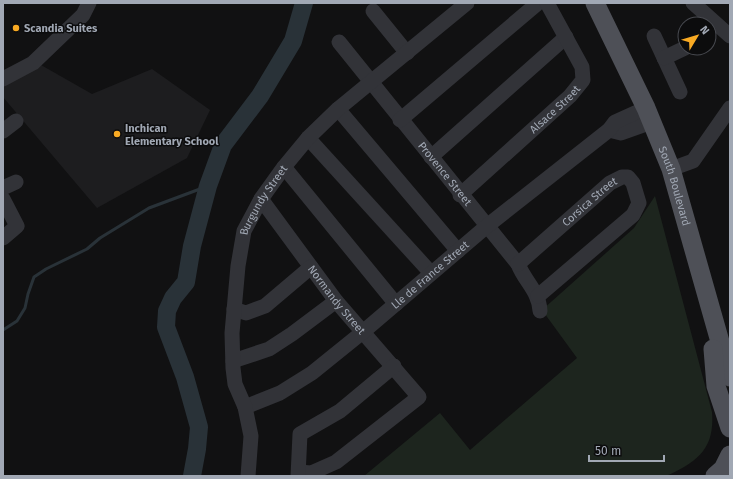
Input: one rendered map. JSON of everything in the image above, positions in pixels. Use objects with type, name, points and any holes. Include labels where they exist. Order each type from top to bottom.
[{"type":"main road","name":"South Boulevard","points":[[595,3],[649,115],[670,166],[730,377]]},
{"type":"main road","points":[[711,311],[730,346]]},
{"type":"main road","points":[[711,311],[716,386],[730,428]]},
{"type":"main road","points":[[715,476],[723,469],[730,455]]},
{"type":"street","points":[[3,79],[34,63],[84,16],[89,3]]},
{"type":"street","name":"Burgundy Street","points":[[248,476],[251,436],[244,407],[235,384],[233,361],[234,309],[238,266],[244,232],[261,199],[284,167],[308,138],[338,109],[372,83],[467,3]]},
{"type":"street","points":[[400,120],[538,3]]},
{"type":"street","name":"Alsace Street","points":[[460,195],[570,96],[583,80],[582,67],[547,3]]},
{"type":"street","points":[[694,3],[726,33]]},
{"type":"street","points":[[372,12],[407,53]]},
{"type":"street","points":[[654,36],[680,92]]},
{"type":"street","points":[[431,157],[566,37]]},
{"type":"street","name":"Provence Street","points":[[339,42],[460,195],[518,264],[522,275],[539,304]]},
{"type":"street","points":[[664,58],[677,52]]},
{"type":"street","points":[[670,166],[698,154],[730,108]]},
{"type":"street","points":[[338,109],[458,250]]},
{"type":"street","name":"Lle de France Street","points":[[244,407],[280,393],[312,373],[364,331],[487,226],[609,130],[615,122],[649,115]]},
{"type":"street","points":[[3,131],[16,121]]},
{"type":"street","points":[[308,138],[431,274]]},
{"type":"street","points":[[284,167],[396,304]]},
{"type":"street","name":"Corsica Street","points":[[518,264],[610,183],[622,177],[628,177],[633,183],[639,202],[633,215],[539,304]]},
{"type":"street","points":[[3,199],[17,226],[3,238]]},
{"type":"street","name":"Normandy Street","points":[[261,199],[336,301],[364,331],[419,396],[336,462],[311,473],[298,474]]},
{"type":"street","points":[[234,309],[246,313],[265,306],[311,267]]},
{"type":"street","points":[[233,361],[269,349],[292,334],[336,301]]},
{"type":"street","points":[[298,474],[300,434],[340,411],[394,366]]},
{"type":"shaded area","name":"Inchican Elementary School","points":[[41,65],[92,94],[152,69],[210,110],[187,158],[97,208],[3,97],[3,85]]},
{"type":"shaded area","points":[[655,196],[712,412],[710,436],[702,453],[687,465],[666,476],[364,476],[440,413],[470,450],[577,358],[542,310],[634,228]]},
{"type":"waterway","points":[[192,476],[199,427],[185,377],[166,327],[167,311],[173,298],[186,282],[192,246],[208,186],[223,145],[260,96],[293,41],[304,3]]},
{"type":"waterway","points":[[3,330],[17,321],[25,308],[34,277],[46,269],[87,249],[100,238],[149,208],[208,186]]},
{"type":"place","name":"Scandia Suites","points":[[16,28]]},
{"type":"place","name":"Inchican Elementary School","points":[[117,134]]}]
